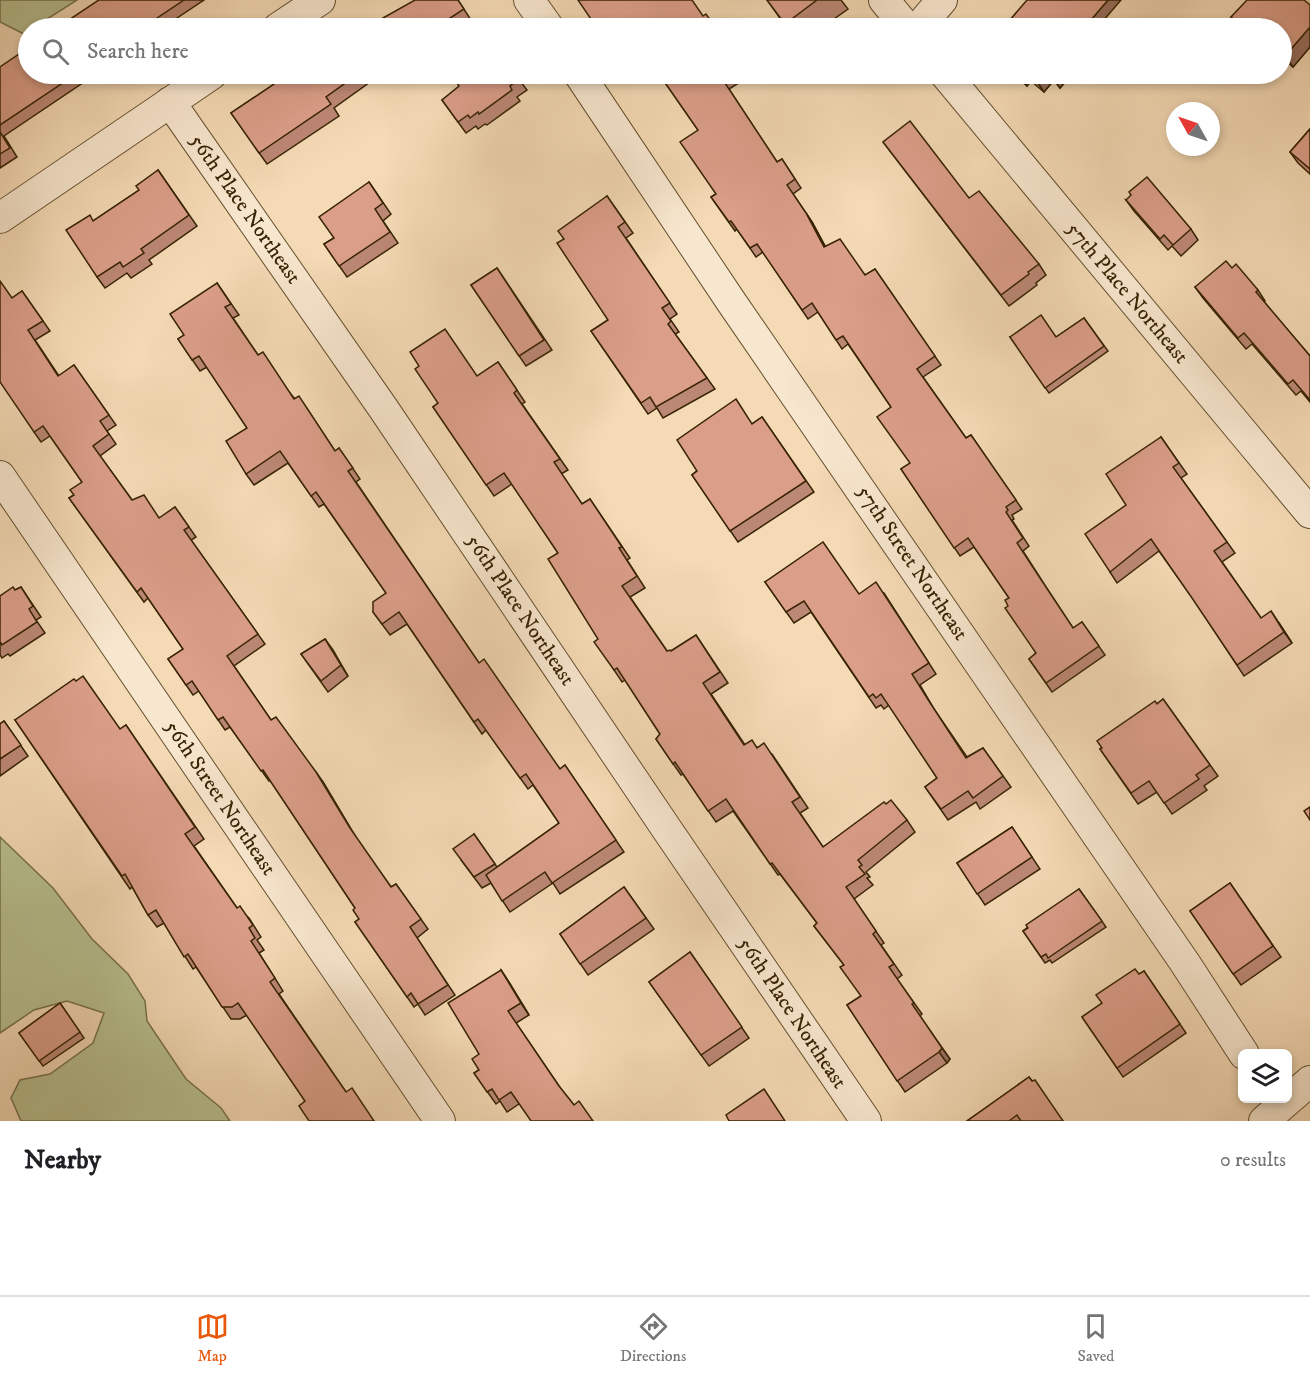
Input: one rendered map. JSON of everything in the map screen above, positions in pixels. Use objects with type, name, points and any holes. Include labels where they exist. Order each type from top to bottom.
[{"type":"street","points":[[293,18],[320,0]]},
{"type":"street","points":[[529,0],[542,18]]},
{"type":"street","points":[[884,0],[899,18]]},
{"type":"street","points":[[927,18],[942,0]]},
{"type":"street","points":[[0,218],[197,84]]},
{"type":"street","name":"57th Street Northeast","points":[[586,84],[730,300],[1185,963],[1241,1049]]},
{"type":"street","name":"57th Place Northeast","points":[[953,84],[1310,513]]},
{"type":"street","name":"56th Place Northeast","points":[[170,102],[383,408],[659,819],[866,1121]]},
{"type":"street","name":"56th Street Northeast","points":[[0,476],[441,1121]]},
{"type":"street","points":[[1272,1109],[1310,1081]]},
{"type":"green space","points":[[0,0],[77,0],[49,18],[18,18],[18,31],[0,22]]},
{"type":"green space","points":[[0,837],[53,888],[92,939],[128,974],[145,1001],[147,1021],[186,1079],[221,1108],[230,1121],[21,1121],[11,1098],[20,1080],[50,1074],[93,1043],[104,1013],[67,1001],[34,1010],[0,1033]]},
{"type":"building","points":[[99,0],[184,0],[157,18],[72,18]]},
{"type":"building","points":[[415,0],[458,0],[464,9],[450,18],[383,18]]},
{"type":"building","points":[[578,0],[692,0],[703,16],[706,14],[709,18],[590,18]]},
{"type":"building","points":[[767,0],[817,0],[793,18],[780,18]]},
{"type":"building","points":[[1027,0],[1108,0],[1093,18],[1012,18]]},
{"type":"building","points":[[1247,0],[1304,0],[1310,5],[1310,27],[1292,48],[1292,18],[1231,17]]},
{"type":"building","points":[[18,55],[18,84],[61,84],[0,125],[0,67]]},
{"type":"building","points":[[274,84],[344,84],[326,97],[331,104],[259,153],[231,113]]},
{"type":"building","points":[[458,84],[513,84],[510,86],[512,90],[479,114],[478,112],[470,118],[468,115],[458,122],[442,100],[459,86]]},
{"type":"building","points":[[666,84],[726,84],[777,162],[782,159],[795,179],[787,185],[806,213],[824,247],[840,239],[865,275],[875,269],[935,356],[917,369],[966,438],[971,435],[1016,500],[1006,507],[1008,510],[1006,512],[1023,538],[1017,543],[1073,628],[1082,622],[1099,646],[1046,683],[1029,659],[1036,653],[1005,608],[1008,606],[1005,600],[1009,598],[968,538],[954,548],[901,469],[910,463],[877,417],[891,407],[843,336],[836,340],[812,303],[802,310],[757,244],[750,248],[711,197],[716,194],[680,142],[698,130]]},
{"type":"building","points":[[910,121],[969,198],[979,191],[1039,264],[1001,295],[883,142]]},
{"type":"building","points":[[1310,129],[1310,169],[1290,152]]},
{"type":"building","points":[[0,132],[10,148],[0,154]]},
{"type":"building","points":[[158,170],[189,215],[141,249],[144,253],[123,267],[120,262],[97,277],[66,230],[90,215],[93,221],[139,190],[136,186]]},
{"type":"building","points":[[1147,177],[1191,229],[1173,245],[1164,235],[1160,239],[1126,200],[1131,195],[1129,192]]},
{"type":"building","points":[[369,182],[383,203],[375,209],[390,232],[339,266],[324,244],[334,238],[319,217]]},
{"type":"building","points":[[607,196],[625,222],[618,227],[670,303],[662,308],[671,321],[668,324],[707,378],[656,407],[650,397],[641,403],[591,331],[608,320],[557,243],[564,239],[558,231]]},
{"type":"building","points":[[1226,261],[1232,268],[1236,264],[1258,290],[1256,292],[1310,356],[1310,400],[1293,380],[1288,384],[1244,333],[1238,338],[1195,287]]},
{"type":"building","points":[[497,268],[544,340],[519,356],[471,285]]},
{"type":"building","points":[[0,281],[12,298],[22,291],[43,321],[28,330],[58,376],[74,365],[109,415],[100,421],[109,434],[93,446],[132,500],[144,495],[159,518],[175,507],[189,527],[184,530],[258,634],[227,656],[271,720],[276,717],[316,772],[350,828],[391,887],[396,884],[421,919],[410,927],[448,985],[418,1004],[411,993],[407,997],[355,922],[359,919],[353,910],[355,908],[263,770],[261,771],[223,717],[218,720],[192,681],[186,685],[168,659],[183,649],[141,588],[137,592],[69,498],[74,495],[70,490],[82,482],[43,426],[34,432],[0,382]]},
{"type":"building","points":[[217,283],[231,304],[225,307],[258,355],[263,352],[294,399],[299,396],[335,451],[339,448],[353,468],[348,471],[479,663],[484,659],[560,769],[565,765],[616,840],[552,883],[545,872],[502,901],[486,875],[559,823],[526,774],[520,778],[478,719],[474,722],[399,612],[382,624],[373,612],[373,602],[386,593],[316,492],[311,496],[280,451],[246,474],[226,441],[247,428],[199,356],[192,360],[178,339],[184,335],[170,314]]},
{"type":"building","points":[[1041,315],[1056,337],[1084,318],[1104,346],[1045,388],[1010,337]]},
{"type":"building","points":[[445,329],[477,376],[498,362],[517,390],[514,393],[560,459],[554,462],[582,504],[590,499],[622,547],[619,548],[637,576],[622,586],[667,651],[671,651],[696,635],[720,672],[703,683],[744,745],[752,740],[757,748],[764,743],[800,797],[792,802],[823,847],[884,802],[886,804],[891,800],[907,820],[858,860],[862,865],[859,867],[865,874],[846,887],[876,931],[873,934],[894,964],[889,967],[942,1048],[897,1081],[847,1005],[861,996],[840,967],[844,965],[814,926],[817,923],[772,863],[770,864],[726,799],[708,811],[675,762],[673,764],[656,739],[660,734],[617,668],[614,670],[594,642],[598,639],[548,559],[558,553],[504,473],[486,485],[433,407],[438,403],[415,369],[419,366],[410,352]]},
{"type":"building","points":[[736,399],[752,424],[762,417],[806,481],[730,531],[692,475],[697,471],[677,440]]},
{"type":"building","points":[[1161,437],[1179,463],[1173,467],[1227,542],[1214,551],[1261,618],[1271,611],[1284,632],[1237,665],[1151,539],[1110,572],[1085,534],[1126,505],[1106,474]]},
{"type":"building","points":[[823,542],[859,594],[876,582],[929,663],[912,674],[966,758],[983,748],[1003,776],[973,798],[968,791],[941,809],[925,787],[937,778],[881,694],[876,698],[873,694],[869,697],[804,601],[786,612],[765,582]]},
{"type":"building","points":[[13,587],[15,590],[21,587],[33,606],[29,609],[37,622],[2,645],[0,644],[0,596]]},
{"type":"building","points":[[325,639],[341,665],[321,681],[301,654]]},
{"type":"building","points":[[83,676],[120,729],[126,725],[195,827],[185,834],[237,908],[240,906],[253,925],[249,928],[255,938],[251,941],[275,978],[270,982],[346,1092],[352,1088],[374,1121],[309,1121],[299,1106],[305,1101],[238,1003],[232,1007],[222,1007],[188,954],[184,957],[156,910],[148,915],[125,874],[122,876],[15,720],[74,679],[76,681]]},
{"type":"building","points":[[1163,699],[1210,765],[1196,775],[1199,779],[1164,803],[1149,781],[1131,793],[1100,749],[1102,748],[1097,741],[1155,701],[1157,704]]},
{"type":"building","points":[[4,721],[21,745],[0,759],[0,724]]},
{"type":"building","points":[[1310,807],[1310,820],[1304,811]]},
{"type":"building","points":[[1012,827],[1032,857],[977,894],[957,863]]},
{"type":"building","points":[[474,834],[495,864],[474,877],[453,849]]},
{"type":"building","points":[[1230,883],[1273,946],[1233,974],[1190,911]]},
{"type":"building","points":[[624,887],[646,918],[580,964],[560,934]]},
{"type":"building","points":[[1079,889],[1102,921],[1048,958],[1046,954],[1041,957],[1023,931],[1028,928],[1026,925]]},
{"type":"building","points":[[690,952],[742,1027],[701,1055],[649,982]]},
{"type":"building","points":[[1135,969],[1139,974],[1144,971],[1180,1024],[1117,1068],[1082,1017],[1102,1003],[1096,995]]},
{"type":"building","points":[[501,970],[521,1003],[508,1011],[559,1086],[574,1105],[579,1101],[593,1121],[531,1121],[511,1092],[499,1100],[492,1089],[487,1092],[474,1073],[479,1070],[472,1059],[479,1054],[448,1003]]},
{"type":"building","points":[[60,1003],[80,1032],[39,1061],[19,1033]]},
{"type":"building","points":[[1029,1077],[1032,1081],[1035,1080],[1063,1121],[1021,1121],[1017,1115],[1009,1121],[967,1121]]},
{"type":"building","points":[[764,1089],[785,1121],[729,1121],[726,1115]]}]
